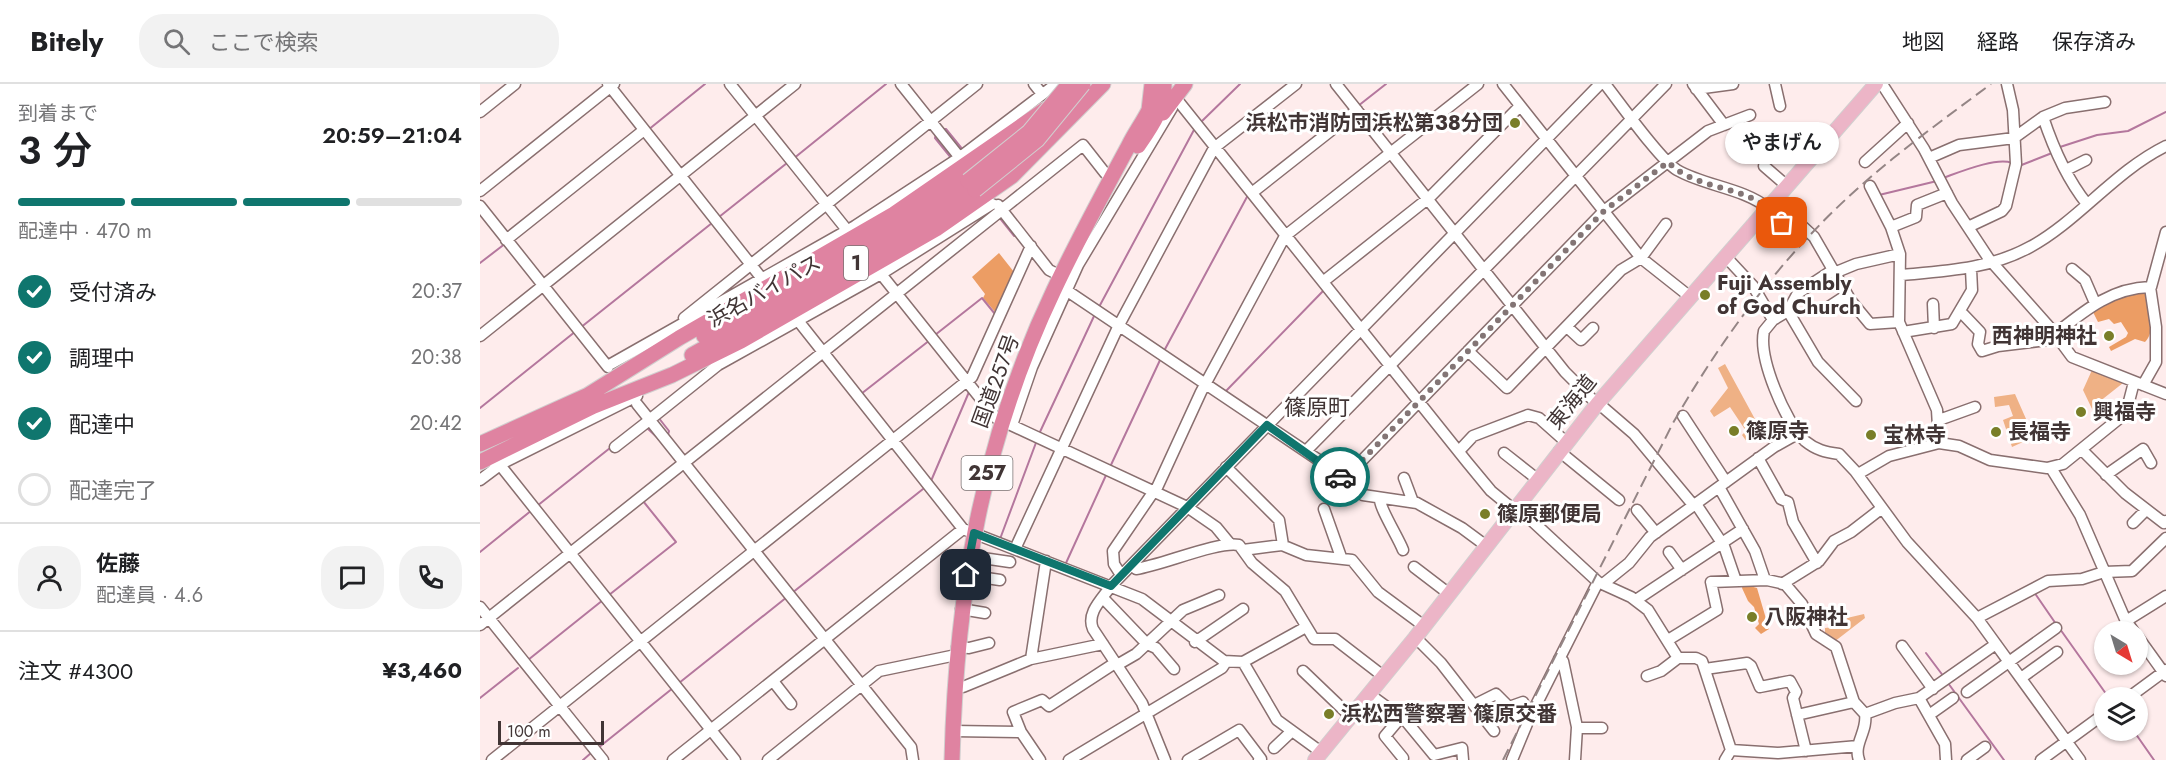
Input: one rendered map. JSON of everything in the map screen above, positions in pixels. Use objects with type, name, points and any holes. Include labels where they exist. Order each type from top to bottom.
[{"type":"highway","name":"浜名バイパス","points":[[978,184],[1029,132],[1069,84]]},
{"type":"highway","name":"浜名バイパス","points":[[591,401],[978,184],[1037,140],[1083,84]]},
{"type":"highway","points":[[591,401],[632,397],[718,353],[795,318],[936,229],[978,184],[1083,84]]},
{"type":"highway","points":[[591,401],[613,371],[766,284],[885,220],[978,184],[1044,146],[1103,84]]},
{"type":"highway","name":"国道257号","points":[[952,760],[954,686],[961,609],[969,556],[968,531],[1007,423],[1027,351],[1128,146],[1149,110],[1152,84]]},
{"type":"highway","name":"257","points":[[1128,146],[1153,111],[1158,84]]},
{"type":"highway","name":"国道257号","points":[[1098,206],[1151,128],[1163,100],[1164,84]]},
{"type":"highway","name":"257","points":[[1151,128],[1185,84]]},
{"type":"highway","name":"1","points":[[480,443],[591,401]]},
{"type":"highway","name":"1","points":[[480,462],[591,401]]},
{"type":"main road","name":"東海道","points":[[1319,757],[1415,638],[1562,446],[1689,296],[1876,84]]},
{"type":"street","points":[[480,112],[515,84]]},
{"type":"street","points":[[730,84],[847,231]]},
{"type":"street","points":[[480,336],[795,84]]},
{"type":"street","points":[[901,84],[978,184],[1062,283],[1119,325],[1306,451],[1358,492],[1380,499],[1413,502],[1462,528],[1485,545]]},
{"type":"street","points":[[681,325],[679,321],[977,84]]},
{"type":"street","points":[[1034,84],[1042,94]]},
{"type":"street","points":[[484,621],[897,293],[1042,94],[1056,84]]},
{"type":"street","points":[[1062,283],[1090,244],[1176,98],[1190,84]]},
{"type":"street","points":[[1016,549],[1119,325],[1217,146],[1296,84]]},
{"type":"street","points":[[1336,84],[1546,348],[1597,404],[1634,434],[1695,505],[1722,543],[1736,581]]},
{"type":"street","points":[[1121,575],[1114,564],[1113,551],[1154,492],[1206,383],[1287,235],[1478,84]]},
{"type":"street","points":[[1503,84],[1641,258],[1689,296]]},
{"type":"street","points":[[1164,760],[1146,714],[1090,623],[1093,611],[1121,575],[1600,84]]},
{"type":"street","points":[[1605,84],[1668,162],[1697,180],[1752,199],[1779,222],[1804,227],[1814,237],[1847,295],[1870,324],[1901,327],[1934,327],[1952,324],[1972,290],[1971,269]]},
{"type":"street","points":[[1306,451],[1666,84]]},
{"type":"street","points":[[1695,86],[1733,84]]},
{"type":"street","points":[[1775,84],[1780,106]]},
{"type":"street","points":[[1882,84],[1992,263],[2056,334],[2076,360],[2166,394]]},
{"type":"street","points":[[1968,227],[2005,208],[2015,167],[2013,110],[2007,84]]},
{"type":"street","points":[[480,191],[611,85],[766,284]]},
{"type":"street","points":[[1695,86],[1724,125]]},
{"type":"street","points":[[1176,98],[1217,146],[1487,488],[1514,508],[1600,583],[1636,600],[1653,616],[1678,658]]},
{"type":"street","points":[[1929,158],[1959,146],[2014,138],[2043,117],[2065,108],[2105,102]]},
{"type":"street","points":[[1324,281],[1428,199],[1520,106]]},
{"type":"street","points":[[1253,192],[1357,110]]},
{"type":"street","points":[[1343,480],[1604,211],[1708,131],[1750,116]]},
{"type":"street","points":[[2043,117],[2052,143],[2087,204]]},
{"type":"street","points":[[1865,162],[1908,123]]},
{"type":"street","points":[[506,240],[644,129]]},
{"type":"street","points":[[613,371],[681,325],[766,284],[847,231],[1083,145],[1105,173],[1113,177]]},
{"type":"street","points":[[1902,275],[1971,269],[2032,246],[2114,181],[2166,146]]},
{"type":"street","points":[[2066,170],[2086,160]]},
{"type":"street","points":[[1764,166],[1787,186]]},
{"type":"street","points":[[615,447],[718,365],[795,318],[881,274],[978,184]]},
{"type":"street","points":[[1870,186],[1891,227],[1900,254],[1901,327],[1920,367],[1939,420],[1940,443]]},
{"type":"street","points":[[1891,227],[1916,217],[1917,205],[1947,193]]},
{"type":"street","points":[[480,206],[582,335],[587,347],[613,371]]},
{"type":"street","points":[[1468,351],[1509,390],[1621,270],[1641,258],[1666,224]]},
{"type":"street","points":[[1858,474],[1889,456],[1940,443],[1963,447],[1989,460],[2051,468],[2066,462],[2082,450],[2126,413],[2138,384],[2161,368],[2151,287],[2166,231]]},
{"type":"street","points":[[492,760],[972,378],[1030,246]]},
{"type":"street","points":[[1900,254],[1833,272],[1798,293],[1788,311],[1768,325],[1763,337],[1765,360],[1782,402],[1799,433],[1820,451],[1839,453],[1858,474],[1907,542],[1977,618],[2080,760]]},
{"type":"street","points":[[1726,256],[1753,286],[1773,320]]},
{"type":"street","points":[[2072,269],[2087,283],[2095,303]]},
{"type":"street","points":[[881,274],[996,418],[1187,507],[1216,527],[1230,544]]},
{"type":"street","points":[[1960,311],[1980,332],[1978,345],[1982,351],[1998,346],[2047,340],[2095,303],[2118,292],[2151,287]]},
{"type":"street","points":[[1824,310],[1847,295]]},
{"type":"street","points":[[1934,304],[1934,327]]},
{"type":"street","points":[[1788,311],[1818,362],[1857,401]]},
{"type":"street","points":[[795,318],[968,531],[1142,599],[1195,642],[1226,662],[1242,662],[1306,627]]},
{"type":"street","points":[[1567,327],[1581,340],[1592,332]]},
{"type":"street","points":[[582,335],[594,342],[613,371]]},
{"type":"street","points":[[632,397],[911,747],[913,760]]},
{"type":"street","points":[[632,397],[665,438]]},
{"type":"street","points":[[480,474],[632,397]]},
{"type":"street","points":[[1939,420],[1975,407]]},
{"type":"street","points":[[1459,451],[1473,435],[1528,415],[1539,418],[1562,446],[1619,500]]},
{"type":"street","points":[[1683,417],[1722,485],[1755,552],[1764,580]]},
{"type":"street","points":[[1512,760],[1524,728],[1600,583],[1627,564],[1656,533],[1758,458],[1799,433]]},
{"type":"street","points":[[2106,475],[2143,449],[2151,463]]},
{"type":"street","points":[[2082,450],[2106,475],[2165,525]]},
{"type":"street","points":[[1504,453],[1537,479]]},
{"type":"street","points":[[1758,458],[1781,499],[1788,502],[1793,522],[1816,563]]},
{"type":"street","points":[[480,480],[500,465]]},
{"type":"street","points":[[500,465],[735,760]]},
{"type":"street","points":[[1226,467],[1279,520],[1284,545]]},
{"type":"street","points":[[2051,468],[2080,515],[2126,621],[2166,596]]},
{"type":"street","points":[[1404,478],[1413,502]]},
{"type":"street","points":[[1380,499],[1380,506],[1400,548]]},
{"type":"street","points":[[1782,584],[1816,563],[1834,541],[1851,532],[1882,508]]},
{"type":"street","points":[[1324,509],[1341,557]]},
{"type":"street","points":[[1637,510],[1656,533]]},
{"type":"street","points":[[2133,523],[2146,510]]},
{"type":"street","points":[[1636,600],[1743,529]]},
{"type":"street","points":[[673,760],[825,639],[968,531]]},
{"type":"street","points":[[1977,618],[2043,583],[2135,570],[2166,538]]},
{"type":"street","points":[[1132,565],[1136,569],[1161,565],[1230,544],[1239,545],[1256,567],[1282,588],[1314,639],[1335,639],[1383,676]]},
{"type":"street","points":[[1243,550],[1284,545],[1306,555],[1341,557],[1356,562],[1378,592],[1424,626]]},
{"type":"street","points":[[1669,552],[1682,570]]},
{"type":"street","points":[[969,556],[1010,562]]},
{"type":"street","points":[[1031,659],[1046,561]]},
{"type":"street","points":[[1414,567],[1448,593]]},
{"type":"street","points":[[966,575],[1000,580]]},
{"type":"street","points":[[1668,640],[1716,610],[1711,582],[1764,580],[1782,584],[1802,604],[1816,634],[1836,647],[1854,702],[1865,714],[1864,730],[1858,746],[1859,760]]},
{"type":"street","points":[[1040,760],[1021,732],[1013,712],[1042,699],[1049,706],[1147,644],[1186,608],[1219,595]]},
{"type":"street","points":[[1103,598],[1147,644],[1156,648],[1174,669]]},
{"type":"street","points":[[480,607],[484,621],[560,706],[603,760]]},
{"type":"street","points":[[961,609],[985,613]]},
{"type":"street","points":[[1195,642],[1243,609]]},
{"type":"street","points":[[1967,692],[2056,627]]},
{"type":"street","points":[[1415,638],[1441,663],[1494,731]]},
{"type":"street","points":[[768,760],[879,671],[989,643]]},
{"type":"street","points":[[954,686],[963,687],[1031,659],[1103,644]]},
{"type":"street","points":[[1865,714],[1895,703],[1919,698],[1996,644]]},
{"type":"street","points":[[1902,646],[1933,688]]},
{"type":"street","points":[[2144,687],[2165,673],[2148,650]]},
{"type":"street","points":[[2020,678],[2058,652]]},
{"type":"street","points":[[1647,676],[1661,671],[1678,658],[1699,659],[1705,669],[1731,750],[1725,760]]},
{"type":"street","points":[[1559,659],[1563,661],[1577,729],[1575,760]]},
{"type":"street","points":[[1069,760],[1222,668],[1226,662]]},
{"type":"street","points":[[1242,662],[1273,715],[1319,757]]},
{"type":"street","points":[[1705,669],[1747,663],[1751,666],[1760,687],[1790,681],[1796,692],[1793,698],[1806,751]]},
{"type":"street","points":[[1303,671],[1350,716]]},
{"type":"street","points":[[772,681],[791,704]]},
{"type":"street","points":[[1474,705],[1496,693],[1509,707],[1523,702]]},
{"type":"street","points":[[1369,694],[1401,717],[1434,755],[1462,748],[1463,760]]},
{"type":"street","points":[[1919,698],[1945,744],[1946,760]]},
{"type":"street","points":[[1929,715],[1953,698]]},
{"type":"street","points":[[1797,715],[1854,702]]},
{"type":"street","points":[[1401,717],[1385,736],[1403,759]]},
{"type":"street","points":[[2041,760],[2094,721]]},
{"type":"street","points":[[1577,729],[1602,728]]},
{"type":"street","points":[[1188,760],[1239,730],[1261,759],[1259,760]]},
{"type":"street","points":[[953,731],[1021,732]]},
{"type":"street","points":[[1274,748],[1292,731]]},
{"type":"street","points":[[1731,750],[1778,753],[1858,746]]},
{"type":"street","points":[[1967,760],[1985,747]]},
{"type":"shaded area","points":[[999,253],[1014,272],[996,313],[983,298],[985,294],[972,277]]},
{"type":"shaded area","points":[[2146,292],[2151,318],[2149,337],[2145,342],[2135,339],[2111,351],[2109,347],[2126,337],[2128,333],[2121,322],[2114,324],[2109,319],[2098,322],[2093,312],[2112,300]]},
{"type":"shaded area","points":[[1725,364],[1762,432],[1747,442],[1742,435],[1746,431],[1730,407],[1714,417],[1710,411],[1728,388],[1718,368]]},
{"type":"shaded area","points":[[2092,370],[2123,383],[2099,402],[2093,411],[2083,390]]},
{"type":"shaded area","points":[[2015,394],[2034,437],[2012,447],[2003,420],[2013,416],[2009,405],[1995,407],[1994,397]]},
{"type":"shaded area","points":[[1743,584],[1757,588],[1769,629],[1761,634],[1755,628],[1759,624],[1754,607],[1748,601],[1742,588]]},
{"type":"shaded area","points":[[1864,614],[1865,618],[1834,642],[1825,637],[1825,628],[1849,625],[1847,618]]},
{"type":"waterway","points":[[648,130],[705,84]]},
{"type":"waterway","points":[[793,159],[886,84]]},
{"type":"waterway","points":[[1201,122],[1240,84]]},
{"type":"waterway","points":[[1358,106],[1386,84]]},
{"type":"waterway","points":[[2060,147],[2097,135],[2128,131],[2166,112]]},
{"type":"waterway","points":[[1099,307],[1195,128]]},
{"type":"waterway","points":[[943,129],[946,129],[963,150]]},
{"type":"waterway","points":[[936,134],[935,138],[952,159]]},
{"type":"waterway","points":[[2019,166],[2052,153]]},
{"type":"waterway","points":[[1943,178],[1997,162],[2012,163]]},
{"type":"waterway","points":[[719,217],[787,163]]},
{"type":"waterway","points":[[1879,195],[1937,181]]},
{"type":"waterway","points":[[1164,351],[1248,195]]},
{"type":"waterway","points":[[998,216],[1014,236],[1017,235]]},
{"type":"waterway","points":[[580,328],[712,223]]},
{"type":"waterway","points":[[480,263],[506,243]]},
{"type":"waterway","points":[[1225,392],[1325,289]]},
{"type":"waterway","points":[[935,335],[982,298],[995,314]]},
{"type":"waterway","points":[[1039,434],[1095,314]]},
{"type":"waterway","points":[[480,408],[576,331]]},
{"type":"waterway","points":[[861,394],[930,340]]},
{"type":"waterway","points":[[1110,467],[1161,358]]},
{"type":"waterway","points":[[931,481],[969,392]]},
{"type":"waterway","points":[[658,417],[669,431],[668,435]]},
{"type":"waterway","points":[[647,428],[660,440]]},
{"type":"waterway","points":[[1000,539],[1037,440]]},
{"type":"waterway","points":[[537,506],[610,448]]},
{"type":"waterway","points":[[1066,563],[1107,473]]},
{"type":"waterway","points":[[792,593],[923,489]]},
{"type":"waterway","points":[[609,595],[676,542],[643,501]]},
{"type":"waterway","points":[[480,552],[532,510]]},
{"type":"waterway","points":[[2034,592],[2056,624]]},
{"type":"waterway","points":[[679,683],[787,597]]},
{"type":"waterway","points":[[528,660],[603,600]]},
{"type":"waterway","points":[[2060,629],[2101,687]]},
{"type":"waterway","points":[[1926,653],[1944,677]]},
{"type":"waterway","points":[[480,698],[518,668]]},
{"type":"waterway","points":[[1948,683],[2004,760]]},
{"type":"waterway","points":[[598,748],[673,688]]},
{"type":"waterway","points":[[2141,741],[2154,760]]},
{"type":"waterway","points":[[583,760],[591,753]]},
{"type":"railway","points":[[1503,760],[1673,423],[1736,325],[1783,265],[1836,208],[1896,156],[1991,84]]},
{"type":"way so far","points":[[1340,477],[1343,480],[1604,211],[1668,162],[1672,167],[1705,183],[1752,199],[1768,208],[1764,212],[1782,223]]},
{"type":"place","name":"浜松市消防団浜松第38分団","points":[[1515,123]]},
{"type":"place","name":"やまげん","points":[[1782,223]]},
{"type":"place","name":"Fuji Assembly of God Church","points":[[1705,295]]},
{"type":"place","name":"西神明神社","points":[[2109,336]]},
{"type":"place","name":"興福寺","points":[[2081,412]]},
{"type":"place","name":"篠原寺","points":[[1734,431]]},
{"type":"place","name":"長福寺","points":[[1996,432]]},
{"type":"place","name":"宝林寺","points":[[1871,435]]},
{"type":"place","name":"篠原郵便局","points":[[1485,514]]},
{"type":"place","name":"八阪神社","points":[[1752,617]]},
{"type":"place","name":"浜松西警察署 篠原交番","points":[[1329,714]]},
{"type":"district","name":"篠原町","points":[[1317,407]]},
{"type":"route","points":[[966,575],[974,533],[1111,586],[1267,425],[1340,477]]}]
